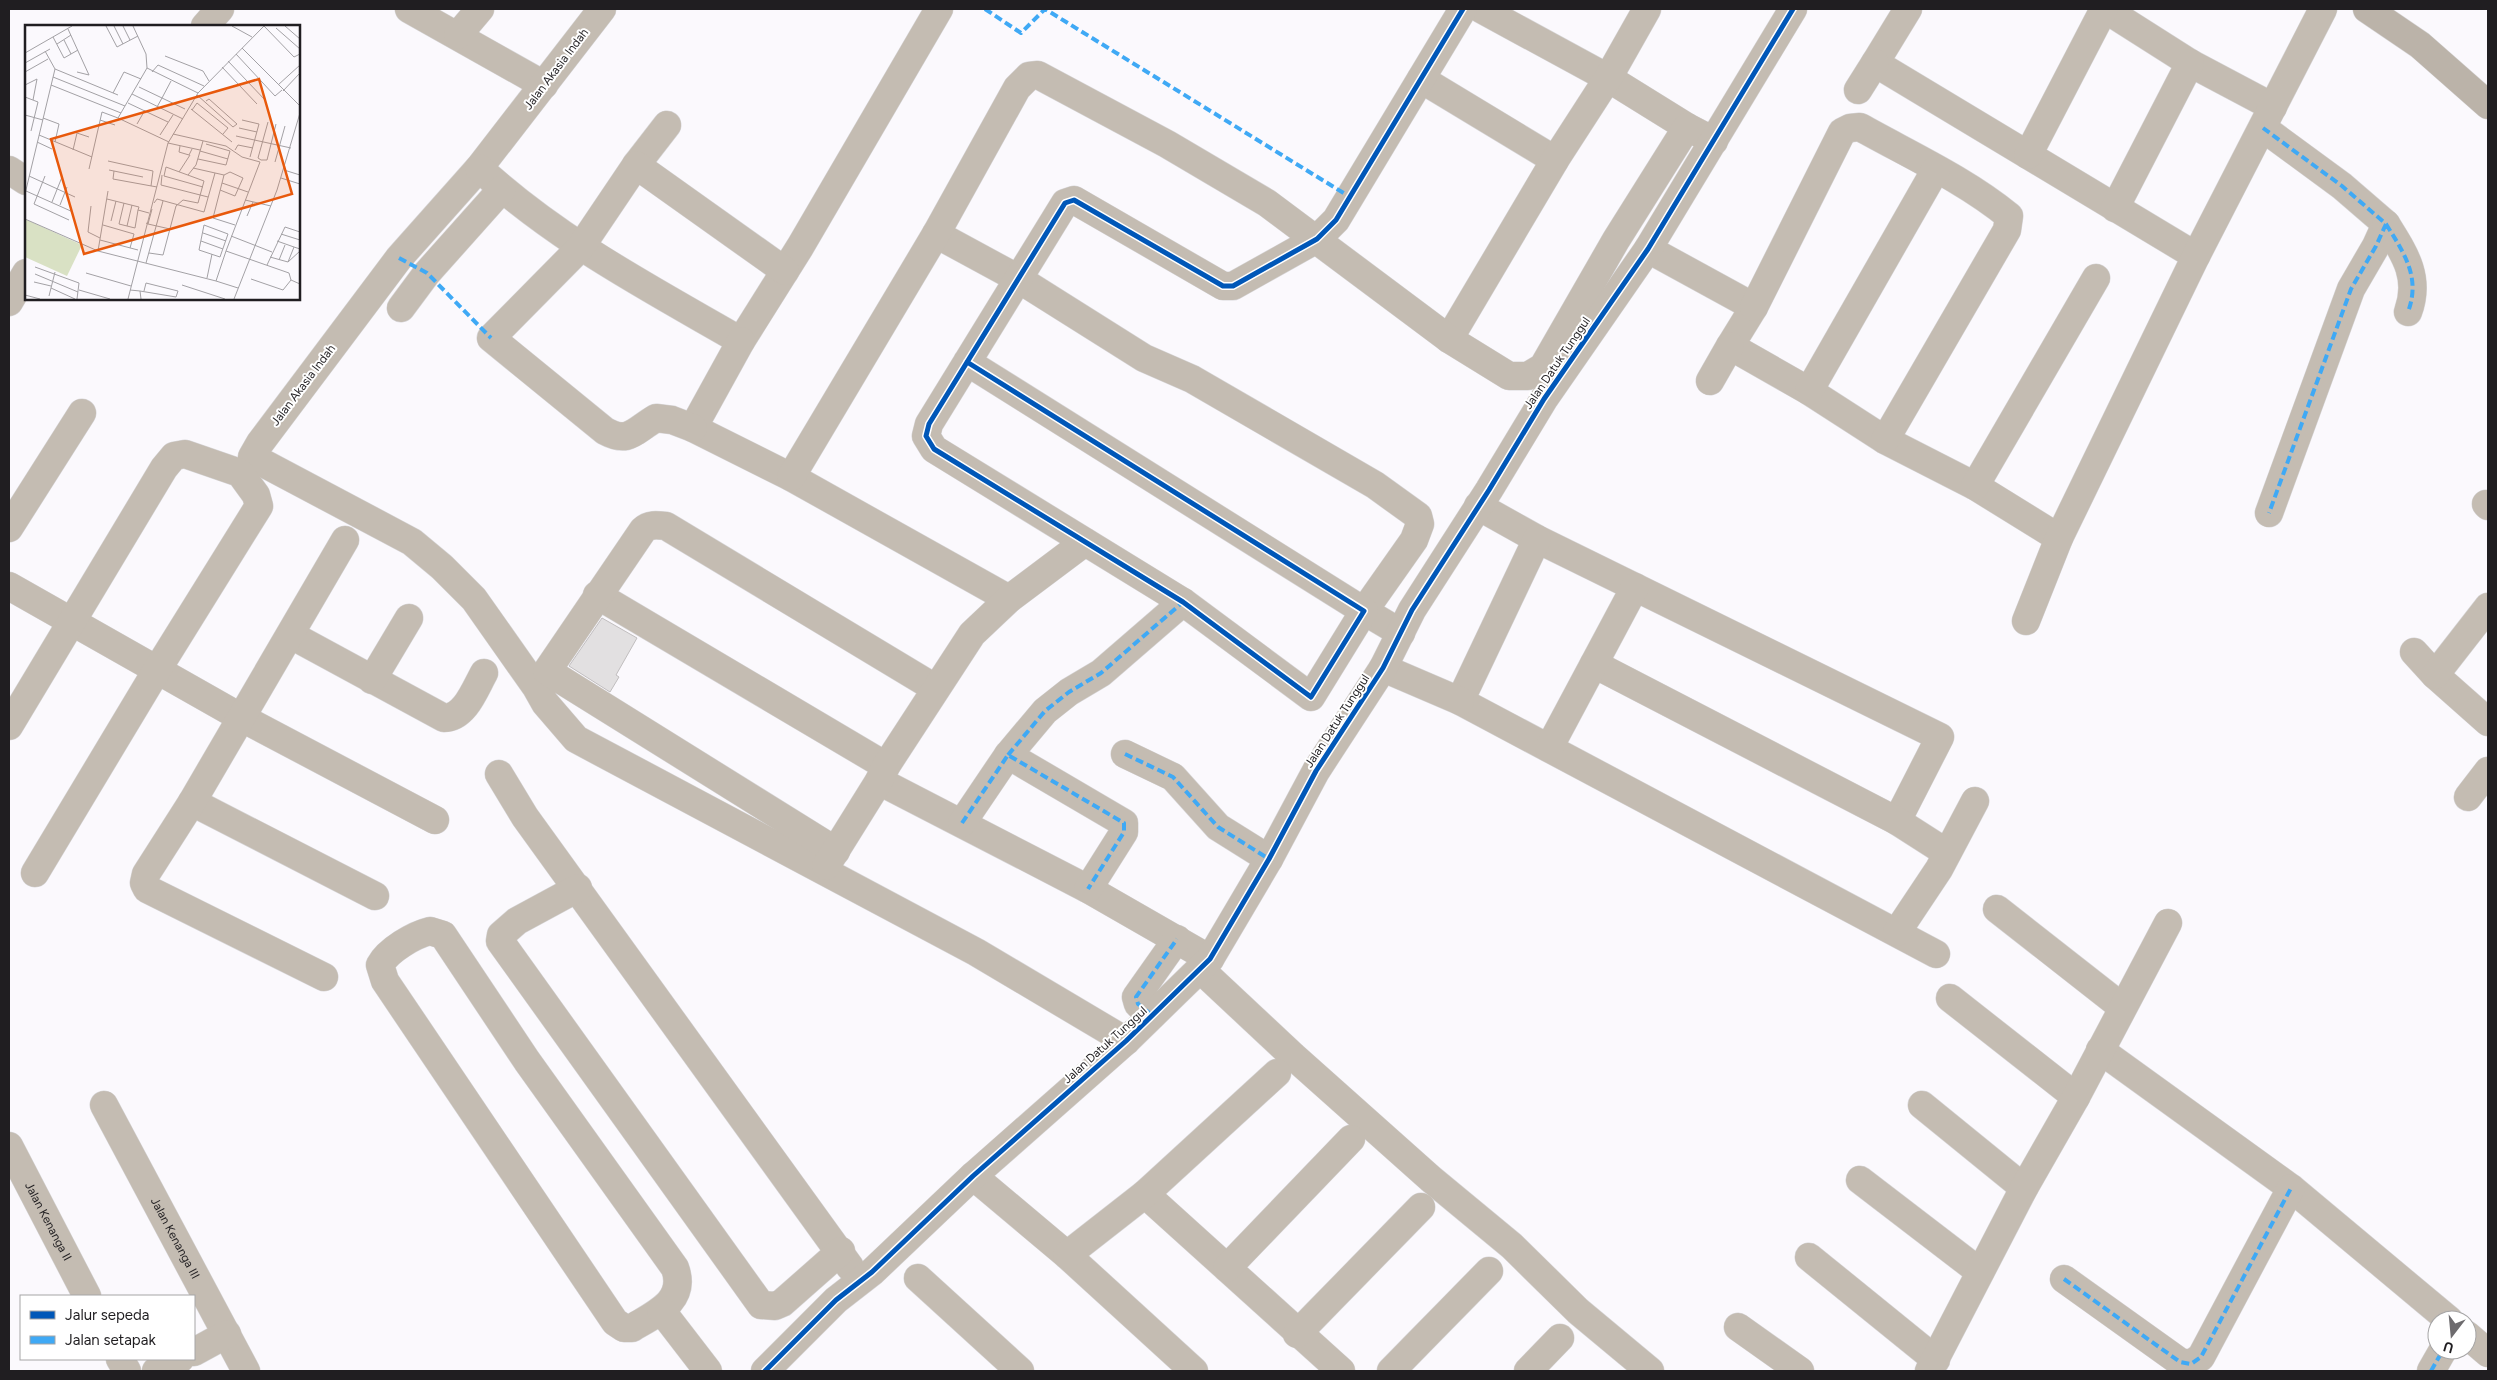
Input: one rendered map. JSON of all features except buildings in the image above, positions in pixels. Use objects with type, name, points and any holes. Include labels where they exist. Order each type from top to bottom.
[{"type":"main road","points":[[2367,9],[2420,45],[2488,105]]},
{"type":"street","points":[[206,25],[220,9]]},
{"type":"street","points":[[409,9],[544,85]]},
{"type":"street","points":[[458,35],[480,9]]},
{"type":"street","name":"Jalan Akasia Indah","points":[[246,465],[260,443],[399,258],[479,168],[602,9]]},
{"type":"street","points":[[693,428],[741,341],[785,272],[939,9]]},
{"type":"street","points":[[936,234],[1017,278],[1144,358],[1192,379],[1375,485],[1418,516],[1420,524],[1414,540],[1364,611],[1311,697],[1182,602],[934,449],[926,436],[929,424],[1017,278],[1065,203],[1074,200],[1224,286],[1233,286],[1317,239],[1336,220],[1463,9]]},
{"type":"street","points":[[1481,9],[1608,78],[1687,127],[1714,141]]},
{"type":"street","points":[[1449,339],[1554,160],[1608,78],[1647,9]]},
{"type":"street","name":"Jalan Datuk Tunggul","points":[[765,1371],[858,1281],[872,1272],[973,1176],[1126,1041],[1205,964],[1269,859],[1316,771],[1383,668],[1412,610],[1544,399],[1648,249],[1793,9]]},
{"type":"street","points":[[1858,90],[1908,9]]},
{"type":"street","points":[[2028,155],[2105,9],[2190,63],[2268,117],[2386,224],[2408,260],[2414,296],[2408,312]]},
{"type":"street","points":[[2026,621],[2059,538],[2196,256],[2323,9]]},
{"type":"street","points":[[1875,63],[2196,256]]},
{"type":"street","points":[[2115,208],[2190,63]]},
{"type":"street","points":[[790,477],[936,234],[1017,88],[1029,76],[1038,75],[1167,144],[1267,203],[1449,339],[1510,376],[1528,376],[1543,367],[1616,240],[1687,127]]},
{"type":"street","points":[[1421,79],[1554,160]]},
{"type":"street","points":[[668,126],[636,165],[580,248],[491,338],[605,431],[617,437],[628,436],[656,418],[672,420],[693,428],[790,477],[1009,599]]},
{"type":"street","points":[[1710,381],[1754,307],[1842,132],[1860,127],[1936,169],[1994,204],[2009,216],[2007,230],[1885,440]]},
{"type":"street","points":[[636,165],[785,272]]},
{"type":"street","points":[[479,168],[502,189],[580,248],[741,341]]},
{"type":"street","points":[[1809,391],[1936,169]]},
{"type":"street","points":[[9,170],[25,180]]},
{"type":"street","points":[[401,308],[427,273],[502,189]]},
{"type":"street","points":[[2268,513],[2351,289],[2376,246],[2386,224]]},
{"type":"street","points":[[1648,249],[1754,307]]},
{"type":"street","points":[[1975,486],[2096,278]]},
{"type":"street","points":[[1730,346],[1809,391],[1885,440],[1975,486],[2059,538]]},
{"type":"street","points":[[967,362],[1401,633]]},
{"type":"street","points":[[9,528],[82,413]]},
{"type":"street","points":[[9,726],[70,621],[164,468],[174,456],[185,454],[246,465],[412,542],[474,599],[536,687],[545,703],[576,739],[829,861]]},
{"type":"street","points":[[34,873],[259,506],[246,465]]},
{"type":"street","points":[[1478,506],[1537,539],[1940,737],[1896,821]]},
{"type":"street","points":[[935,688],[666,526],[652,526],[643,530],[546,671],[829,861],[976,952],[1126,1041]]},
{"type":"street","points":[[1460,701],[1537,539]]},
{"type":"street","points":[[324,977],[146,888],[144,883],[146,874],[192,802],[345,540]]},
{"type":"street","points":[[829,861],[935,688],[972,634],[1009,599],[1085,542]]},
{"type":"street","points":[[9,586],[242,718],[435,820]]},
{"type":"street","points":[[1549,748],[1635,587]]},
{"type":"street","points":[[597,595],[962,822],[1177,939],[1205,964],[1293,1056],[1432,1179],[1512,1246],[1578,1311],[1650,1371]]},
{"type":"street","points":[[962,822],[1008,756],[1045,711],[1069,692],[1101,672],[1182,602]]},
{"type":"street","points":[[2435,675],[2488,607]]},
{"type":"street","points":[[372,680],[409,618]]},
{"type":"street","points":[[291,634],[444,718],[450,718],[462,710],[484,673]]},
{"type":"street","points":[[2414,652],[2435,675],[2488,722]]},
{"type":"street","points":[[1594,664],[1896,821],[1947,853]]},
{"type":"street","points":[[1383,668],[1460,701],[1936,954]]},
{"type":"street","points":[[1125,754],[1173,777],[1218,827],[1269,859]]},
{"type":"street","points":[[1008,756],[1124,823],[1124,832],[1088,889]]},
{"type":"street","points":[[2468,797],[2488,771]]},
{"type":"street","points":[[499,774],[525,817],[841,1252],[858,1281]]},
{"type":"street","points":[[1897,932],[1947,853],[1975,801]]},
{"type":"street","points":[[192,802],[375,896]]},
{"type":"street","points":[[578,888],[517,922],[502,935],[500,941],[761,1305],[775,1306],[782,1303],[841,1252]]},
{"type":"street","points":[[1997,909],[2122,1007]]},
{"type":"street","points":[[1809,1257],[1933,1366],[2024,1188],[2076,1097],[2168,923]]},
{"type":"street","points":[[430,931],[442,936],[527,1061],[675,1268],[679,1278],[673,1300],[661,1310],[632,1328],[624,1328],[615,1322],[393,994],[381,970],[380,965],[385,956],[422,933],[430,931]]},
{"type":"street","points":[[1152,1015],[1138,1004],[1136,997],[1177,939]]},
{"type":"street","points":[[1950,998],[2076,1097]]},
{"type":"street","points":[[2100,1050],[2291,1188],[2437,1310]]},
{"type":"street","points":[[1068,1255],[1145,1194],[1277,1072]]},
{"type":"street","name":"Jalan Kenanga III","points":[[104,1105],[246,1371]]},
{"type":"street","points":[[1922,1105],[2024,1188]]},
{"type":"street","points":[[1228,1268],[1351,1139]]},
{"type":"street","name":"Jalan Kenanga II","points":[[12,1161],[86,1295]]},
{"type":"street","points":[[973,1176],[1068,1255],[1194,1371]]},
{"type":"street","points":[[1860,1180],[1980,1272]]},
{"type":"street","points":[[2064,1279],[2180,1362],[2191,1364],[2201,1357],[2291,1188]]},
{"type":"street","points":[[1145,1194],[1341,1371]]},
{"type":"street","points":[[1298,1334],[1420,1207]]},
{"type":"street","points":[[1391,1371],[1489,1271]]},
{"type":"street","points":[[918,1278],[1020,1371]]},
{"type":"street","points":[[661,1310],[708,1371]]},
{"type":"street","points":[[1738,1327],[1800,1371]]},
{"type":"street","points":[[195,1351],[227,1334]]},
{"type":"street","points":[[1528,1371],[1560,1338]]},
{"type":"street","points":[[2477,1344],[2488,1353]]},
{"type":"street","points":[[121,1360],[127,1371]]},
{"type":"street","points":[[156,1371],[178,1360]]},
{"type":"street","points":[[2431,1371],[2437,1360]]},
{"type":"marked path","points":[[985,9],[1021,33],[1045,9],[1350,197]]},
{"type":"marked path","points":[[2263,128],[2342,186],[2386,224],[2376,246],[2351,289],[2269,513]]},
{"type":"marked path","points":[[2386,224],[2409,266],[2413,288],[2408,312]]},
{"type":"marked path","points":[[399,258],[427,273],[491,338]]},
{"type":"marked path","points":[[1008,755],[1045,711],[1069,692],[1101,673],[1183,602]]},
{"type":"marked path","points":[[1125,754],[1173,777],[1218,827],[1269,859]]},
{"type":"marked path","points":[[962,823],[1008,755],[1124,823],[1124,832],[1088,889]]},
{"type":"marked path","points":[[1152,1015],[1138,1004],[1136,997],[1177,939]]},
{"type":"marked path","points":[[2064,1279],[2180,1362],[2191,1364],[2201,1357],[2291,1188]]},
{"type":"marked path","points":[[2431,1371],[2437,1360]]},
{"type":"cycle path","points":[[967,362],[1364,611],[1311,697],[1183,602],[934,449],[926,436],[929,424],[1065,203],[1074,200],[1223,286],[1233,286],[1317,239],[1336,220],[1463,9]]},
{"type":"cycle path","points":[[765,1371],[836,1300],[872,1272],[973,1176],[1126,1041],[1210,959],[1269,859],[1316,771],[1383,668],[1412,610],[1489,490],[1544,399],[1648,249],[1793,9]]}]
